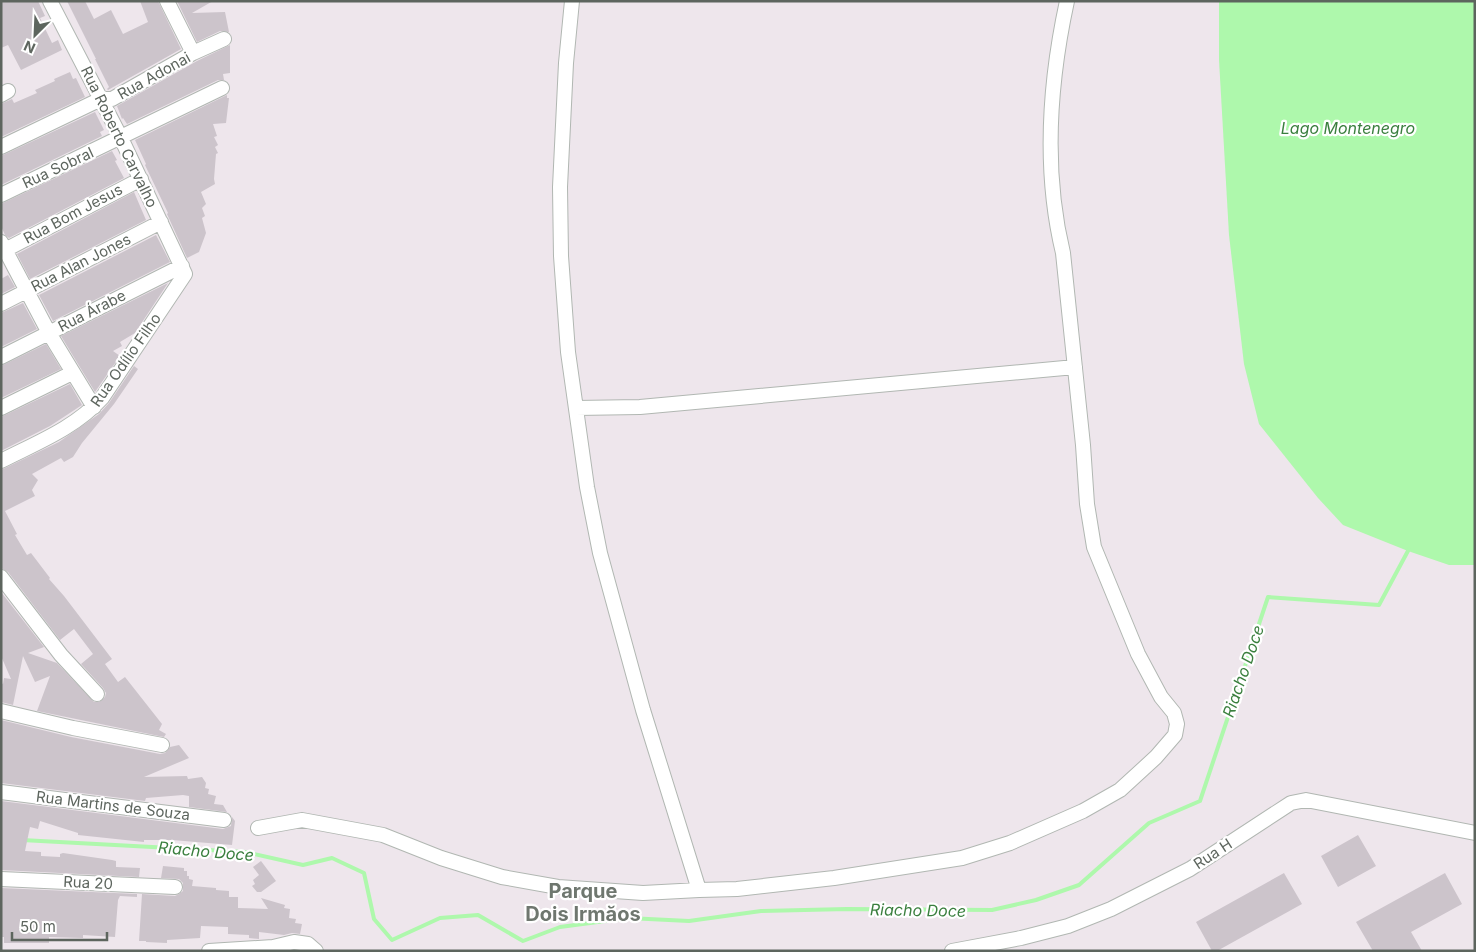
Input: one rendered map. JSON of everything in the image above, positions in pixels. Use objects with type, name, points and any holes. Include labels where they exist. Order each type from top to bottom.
[{"type":"street","name":"Rua Roberto Carvalho","points":[[50,1],[121,138],[183,270]]},
{"type":"street","points":[[167,1],[193,53]]},
{"type":"street","points":[[572,1],[566,63],[560,188],[562,266],[568,352],[587,487],[600,553],[643,710],[699,890]]},
{"type":"street","points":[[258,828],[302,820],[383,835],[441,858],[502,878],[558,887],[643,893],[737,888],[834,878],[962,858],[1010,843],[1083,811],[1120,790],[1156,757],[1175,735],[1177,724],[1174,713],[1161,697],[1138,654],[1094,547],[1087,504],[1063,252],[1057,227],[1050,127],[1051,98],[1057,48],[1068,1]]},
{"type":"street","name":"Rua Adonai","points":[[1,147],[101,99],[112,99],[193,53],[224,39]]},
{"type":"street","name":"Rua Sobral","points":[[1,195],[222,88]]},
{"type":"street","name":"Rua Bom Jesus","points":[[3,246],[141,179]]},
{"type":"street","name":"Rua Alan Jones","points":[[1,304],[161,222]]},
{"type":"street","points":[[3,246],[49,333],[94,407]]},
{"type":"street","name":"Rua Árabe","points":[[1,357],[183,270]]},
{"type":"street","name":"Rua Odílio Filho","points":[[1,461],[67,428],[94,407],[102,398],[183,270]]},
{"type":"street","points":[[576,408],[650,406],[1075,367]]},
{"type":"street","points":[[1,408],[72,372]]},
{"type":"street","points":[[1,577],[61,655],[97,694]]},
{"type":"street","points":[[1,711],[73,728],[162,745]]},
{"type":"street","name":"Rua Martins de Souza","points":[[1,792],[224,820]]},
{"type":"street","name":"Rua H","points":[[952,951],[1002,942],[1068,926],[1111,909],[1190,869],[1291,803],[1306,800],[1475,834]]},
{"type":"street","name":"Rua 20","points":[[1,878],[174,887]]},
{"type":"street","points":[[210,951],[271,949],[294,942],[308,944],[316,951]]},
{"type":"water","name":"Lago Montenegro","points":[[1219,1],[1475,1],[1475,565],[1449,565],[1343,525],[1318,498],[1259,424],[1244,364],[1229,235],[1219,60]]},
{"type":"building","points":[[1,1],[38,1],[45,16],[40,18],[52,43],[58,40],[62,50],[21,70],[8,45],[1,48]]},
{"type":"building","points":[[67,1],[85,1],[94,19],[111,10],[123,34],[148,22],[140,1],[158,1],[181,49],[108,90],[109,87]]},
{"type":"building","points":[[177,1],[213,1],[192,13],[225,12],[229,32],[220,31],[197,42]]},
{"type":"building","points":[[230,45],[230,73],[223,74],[224,80],[218,80],[127,124],[122,119],[117,106],[197,61]]},
{"type":"building","points":[[70,72],[73,79],[76,78],[85,97],[1,137],[1,104],[12,99],[14,103],[37,93],[35,90]]},
{"type":"building","points":[[227,95],[227,98],[229,98],[226,123],[213,124],[217,136],[214,137],[218,145],[215,147],[218,153],[216,154],[215,184],[201,192],[206,204],[202,208],[205,216],[202,218],[206,233],[199,252],[187,258],[135,140]]},
{"type":"building","points":[[95,112],[104,130],[100,132],[102,136],[1,185],[1,156]]},
{"type":"building","points":[[112,151],[124,178],[9,238],[5,235],[1,226],[1,204]]},
{"type":"building","points":[[134,192],[146,220],[30,279],[17,254]]},
{"type":"building","points":[[156,235],[170,262],[53,321],[39,295]]},
{"type":"building","points":[[8,275],[15,287],[1,294],[1,279]]},
{"type":"building","points":[[168,283],[135,333],[120,342],[122,346],[113,351],[120,356],[95,392],[61,336]]},
{"type":"building","points":[[23,303],[37,329],[1,347],[1,313]]},
{"type":"building","points":[[46,344],[61,369],[1,398],[1,366]]},
{"type":"building","points":[[134,366],[138,369],[73,457],[64,462],[61,458],[32,474],[38,480],[32,490],[35,496],[5,511],[17,534],[15,535],[27,555],[31,553],[112,659],[105,664],[118,682],[125,677],[162,724],[159,730],[166,734],[164,737],[37,711],[50,676],[35,682],[23,656],[13,705],[1,702],[1,683],[3,684],[4,678],[11,679],[1,656],[1,592],[44,647],[28,653],[57,663],[94,702],[99,702],[105,697],[106,693],[103,688],[81,664],[93,654],[74,629],[60,640],[8,572],[1,568],[1,470],[59,442],[99,414],[109,403]]},
{"type":"building","points":[[70,384],[82,405],[50,426],[1,451],[1,417]]},
{"type":"building","points":[[1,720],[71,737],[160,754],[165,753],[170,747],[179,745],[189,758],[144,777],[187,776],[188,779],[202,777],[206,783],[205,788],[209,789],[208,794],[216,796],[214,804],[223,805],[227,812],[189,807],[189,796],[183,795],[146,798],[145,801],[1,783]]},
{"type":"building","points":[[1,801],[223,829],[231,826],[232,817],[235,821],[232,845],[172,840],[144,840],[144,842],[78,835],[78,833],[40,821],[38,829],[30,827],[25,851],[41,852],[41,856],[60,857],[60,854],[63,853],[112,860],[116,861],[116,867],[140,868],[139,877],[1,870]]},
{"type":"building","points":[[1358,835],[1376,866],[1338,887],[1321,856]]},
{"type":"building","points":[[261,861],[276,881],[261,892],[257,892],[252,886],[255,884],[253,880],[259,875],[253,867]]},
{"type":"building","points":[[163,866],[184,868],[189,879],[193,880],[192,886],[229,891],[229,897],[238,897],[238,908],[268,909],[261,898],[285,905],[284,908],[290,909],[289,918],[296,919],[295,923],[302,924],[300,934],[284,935],[259,932],[259,939],[249,938],[249,935],[228,934],[228,927],[201,926],[200,938],[167,940],[167,943],[139,941],[142,894],[175,896],[183,891],[183,883],[179,879],[161,878]]},
{"type":"building","points":[[1284,873],[1302,904],[1217,951],[1212,951],[1196,922]]},
{"type":"building","points":[[1445,873],[1462,904],[1411,932],[1422,951],[1373,951],[1356,922]]},
{"type":"building","points":[[1,888],[137,894],[137,897],[120,896],[118,900],[115,937],[83,935],[83,938],[49,937],[49,943],[4,943],[4,937],[1,937]]},
{"type":"waterway","name":"Riacho Doce","points":[[22,840],[245,852],[303,865],[332,858],[364,873],[374,919],[392,940],[440,918],[478,915],[523,941],[560,927],[628,918],[689,921],[761,911],[847,909],[992,910],[1036,900],[1079,885],[1149,823],[1200,801],[1268,597],[1379,605],[1409,549]]},
{"type":"district","name":"Parque Dois Irmăos","points":[[583,902]]}]
